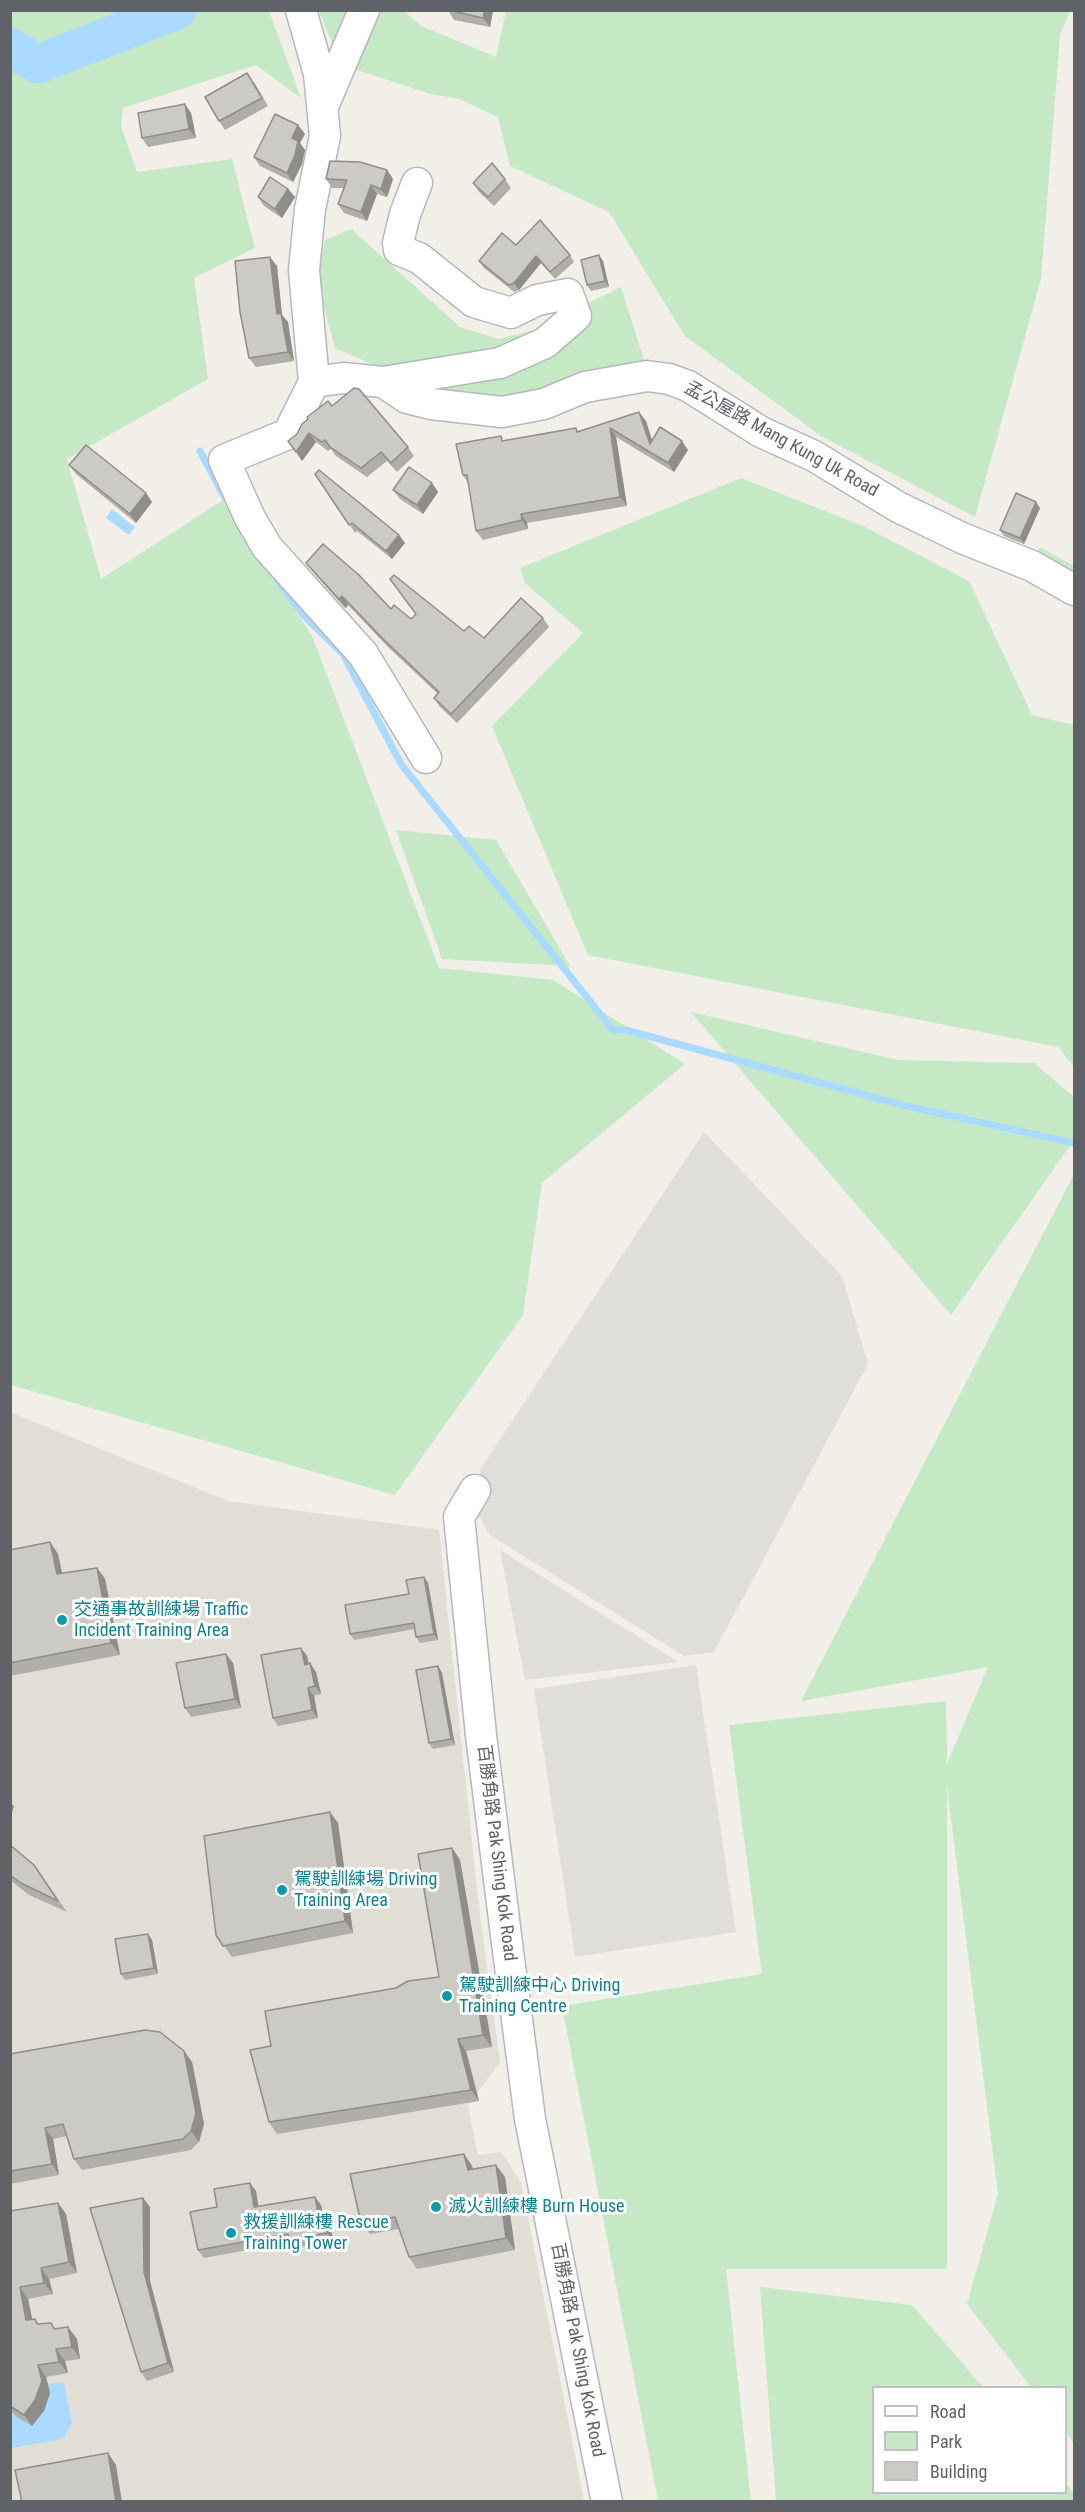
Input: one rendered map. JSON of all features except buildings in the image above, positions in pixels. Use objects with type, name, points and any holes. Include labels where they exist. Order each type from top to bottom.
[{"type":"street","points":[[301,10],[320,74],[325,136],[310,209],[304,270],[314,382],[288,434],[224,460],[267,547],[363,654],[426,758]]},
{"type":"street","points":[[323,108],[363,10]]},
{"type":"street","points":[[383,382],[500,363],[545,343],[576,316],[568,294],[537,300],[511,313],[474,302],[419,258],[399,250],[398,243],[405,214],[417,183]]},
{"type":"street","name":"孟公屋路 Mang Kung Uk Road","points":[[314,382],[343,378],[383,382],[407,398],[431,404],[502,412],[544,404],[585,387],[647,376],[669,379],[688,386],[761,432],[814,456],[898,507],[962,538],[1032,566],[1074,590]]},
{"type":"street","name":"百勝角路 Pak Shing Kok Road","points":[[476,1490],[459,1517],[481,1735],[513,1990],[530,2119],[607,2502]]},
{"type":"shaded area","points":[[704,1132],[842,1276],[868,1364],[714,1652],[684,1656],[490,1535],[469,1500],[475,1490],[481,1468]]},
{"type":"shaded area","points":[[10,1412],[228,1501],[439,1530],[478,1899],[500,2062],[468,2106],[478,2155],[501,2152],[521,2182],[584,2501],[11,2501]]},
{"type":"shaded area","points":[[500,1550],[678,1662],[525,1680]]},
{"type":"shaded area","points":[[696,1665],[736,1932],[575,1957],[534,1689]]},
{"type":"green space","points":[[10,11],[269,11],[301,98],[256,65],[123,108],[121,126],[137,172],[232,159],[255,248],[194,278],[208,379],[67,459],[101,579],[223,500],[312,636],[439,968],[553,980],[685,1064],[542,1183],[523,1315],[395,1495],[11,1385]]},
{"type":"green space","points":[[319,11],[404,11],[421,26],[496,57],[506,11],[1070,11],[1060,35],[1041,279],[975,517],[821,436],[685,336],[609,212],[510,166],[498,117],[459,99],[431,94],[341,65]]},
{"type":"green space","points":[[351,229],[460,327],[499,339],[534,330],[621,287],[644,360],[543,393],[490,403],[425,387],[335,348],[317,281],[325,240]]},
{"type":"green space","points":[[741,478],[863,526],[969,581],[1032,715],[1074,725],[1074,1067],[1058,1047],[588,955],[492,726],[583,633],[525,583],[520,568]]},
{"type":"green space","points":[[1040,547],[1074,566],[1067,579],[1033,561]]},
{"type":"green space","points":[[396,830],[496,840],[570,966],[442,959]]},
{"type":"green space","points":[[691,1012],[898,1060],[1034,1063],[1074,1097],[1074,1140],[951,1315]]},
{"type":"green space","points":[[1074,1174],[1074,2444],[1067,2434],[1067,2386],[1030,2386],[967,2304],[998,2194],[947,1786],[947,2269],[726,2269],[751,2501],[658,2501],[562,2006],[762,1974],[729,1725],[946,1701],[947,1764],[988,1667],[801,1701]]},
{"type":"green space","points":[[760,2287],[912,2305],[982,2386],[872,2386],[872,2494],[1067,2494],[1067,2484],[1074,2494],[1074,2501],[776,2501]]},
{"type":"water","points":[[112,509],[135,527],[129,535],[106,518]]},
{"type":"water","points":[[64,2382],[72,2424],[63,2439],[11,2448],[10,2410],[33,2426],[44,2411],[50,2393],[48,2384]]},
{"type":"waterway","points":[[10,47],[38,64],[177,10]]},
{"type":"waterway","points":[[200,451],[225,498]]},
{"type":"waterway","points":[[278,581],[304,616],[343,654],[401,764],[613,1030],[626,1030],[906,1106],[1074,1143]]},
{"type":"place","name":"交通事故訓練場 Traffic Incident Training Area","points":[[62,1620]]},
{"type":"place","name":"駕駛訓練場 Driving Training Area","points":[[282,1890]]},
{"type":"place","name":"駕駛訓練中心 Driving Training Centre","points":[[447,1996]]},
{"type":"place","name":"滅火訓練樓 Burn House","points":[[436,2207]]},
{"type":"place","name":"救援訓練樓 Rescue Training Tower","points":[[231,2233]]}]
